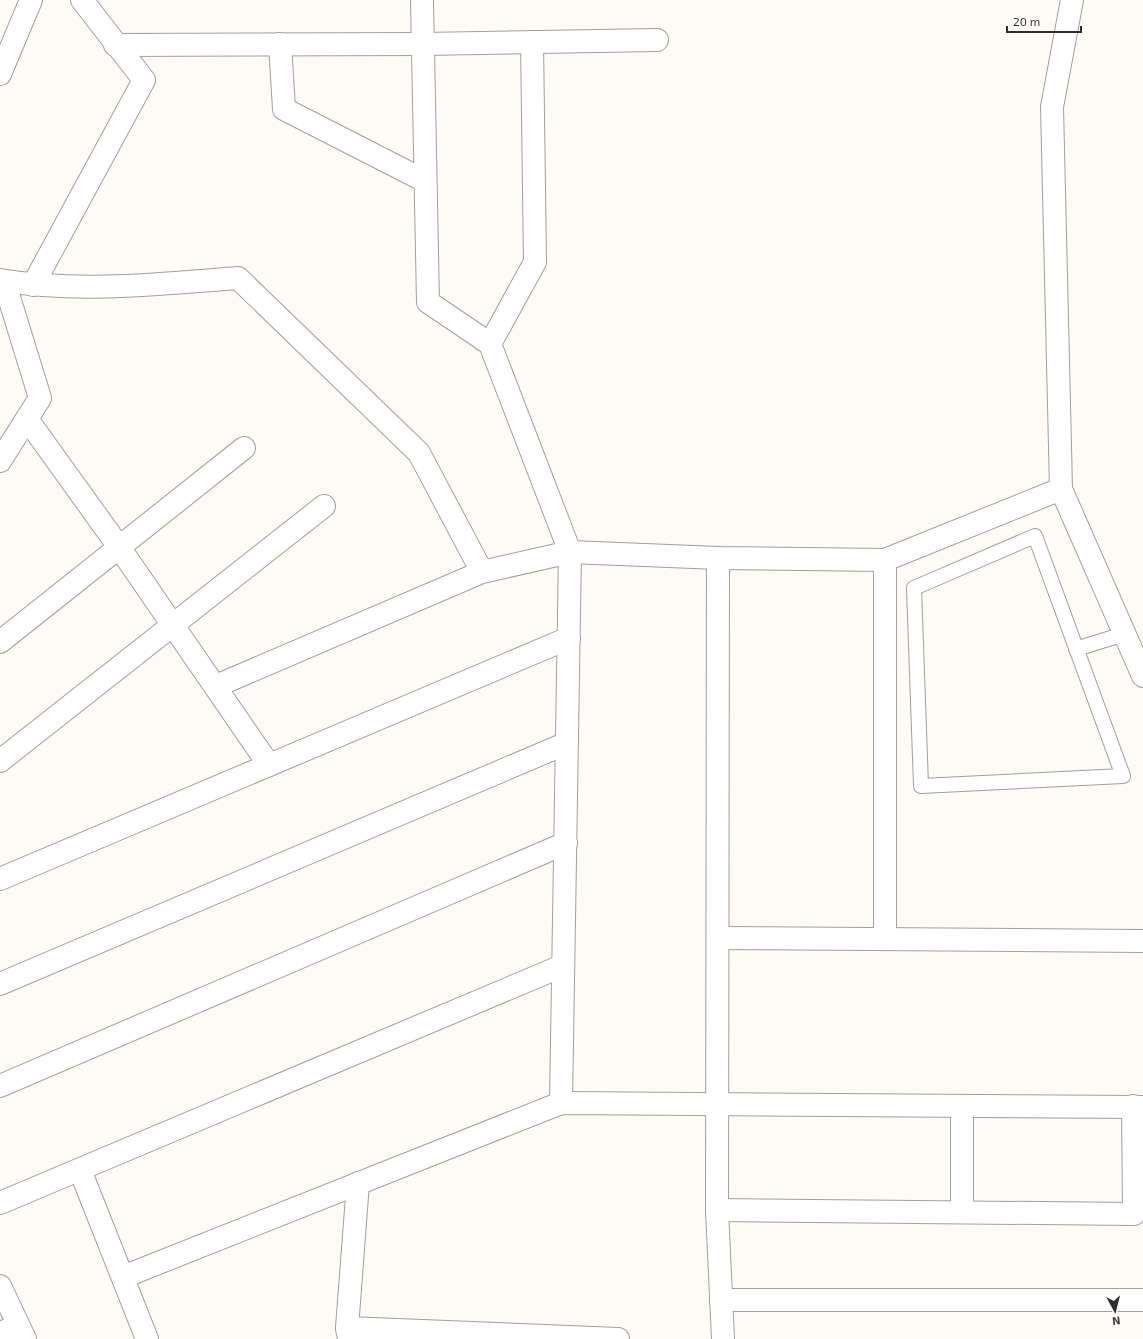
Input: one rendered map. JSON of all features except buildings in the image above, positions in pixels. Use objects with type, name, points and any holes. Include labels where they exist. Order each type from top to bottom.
[{"type":"street","points":[[0,74],[31,0]]},
{"type":"street","points":[[33,285],[144,80],[115,45],[82,0]]},
{"type":"street","points":[[422,0],[428,302],[490,344],[570,552],[566,843],[560,1104]]},
{"type":"street","points":[[1072,0],[1052,107],[1061,489],[1143,676]]},
{"type":"street","points":[[115,45],[422,44],[657,40]]},
{"type":"street","points":[[490,344],[535,262],[532,42]]},
{"type":"street","points":[[280,44],[284,109],[425,181]]},
{"type":"street","points":[[0,461],[40,398],[2,281],[33,285],[132,286],[238,278],[420,453],[482,572]]},
{"type":"street","points":[[27,419],[119,547],[269,765]]},
{"type":"street","points":[[0,642],[244,448]]},
{"type":"street","points":[[216,686],[482,572],[570,552],[718,558],[885,560],[1061,489]]},
{"type":"street","points":[[0,761],[173,627],[324,506]]},
{"type":"street","points":[[718,558],[717,1210],[723,1339]]},
{"type":"street","points":[[885,560],[885,939]]},
{"type":"street","points":[[0,879],[569,638]]},
{"type":"street","points":[[0,984],[567,743]]},
{"type":"street","points":[[0,1086],[566,843]]},
{"type":"street","points":[[718,938],[1143,941]]},
{"type":"street","points":[[0,1203],[562,966]]},
{"type":"street","points":[[122,1277],[560,1104],[1138,1106],[1134,1214],[717,1210]]},
{"type":"street","points":[[962,1106],[962,1212]]},
{"type":"street","points":[[80,1170],[147,1339]]},
{"type":"street","points":[[358,1183],[348,1334],[618,1339]]},
{"type":"street","points":[[0,1286],[14,1333]]},
{"type":"street","points":[[721,1300],[1143,1300]]},
{"type":"lane","points":[[1035,536],[1076,649],[1123,776],[921,786],[914,588],[1035,536]]},
{"type":"lane","points":[[1076,649],[1124,634]]}]
